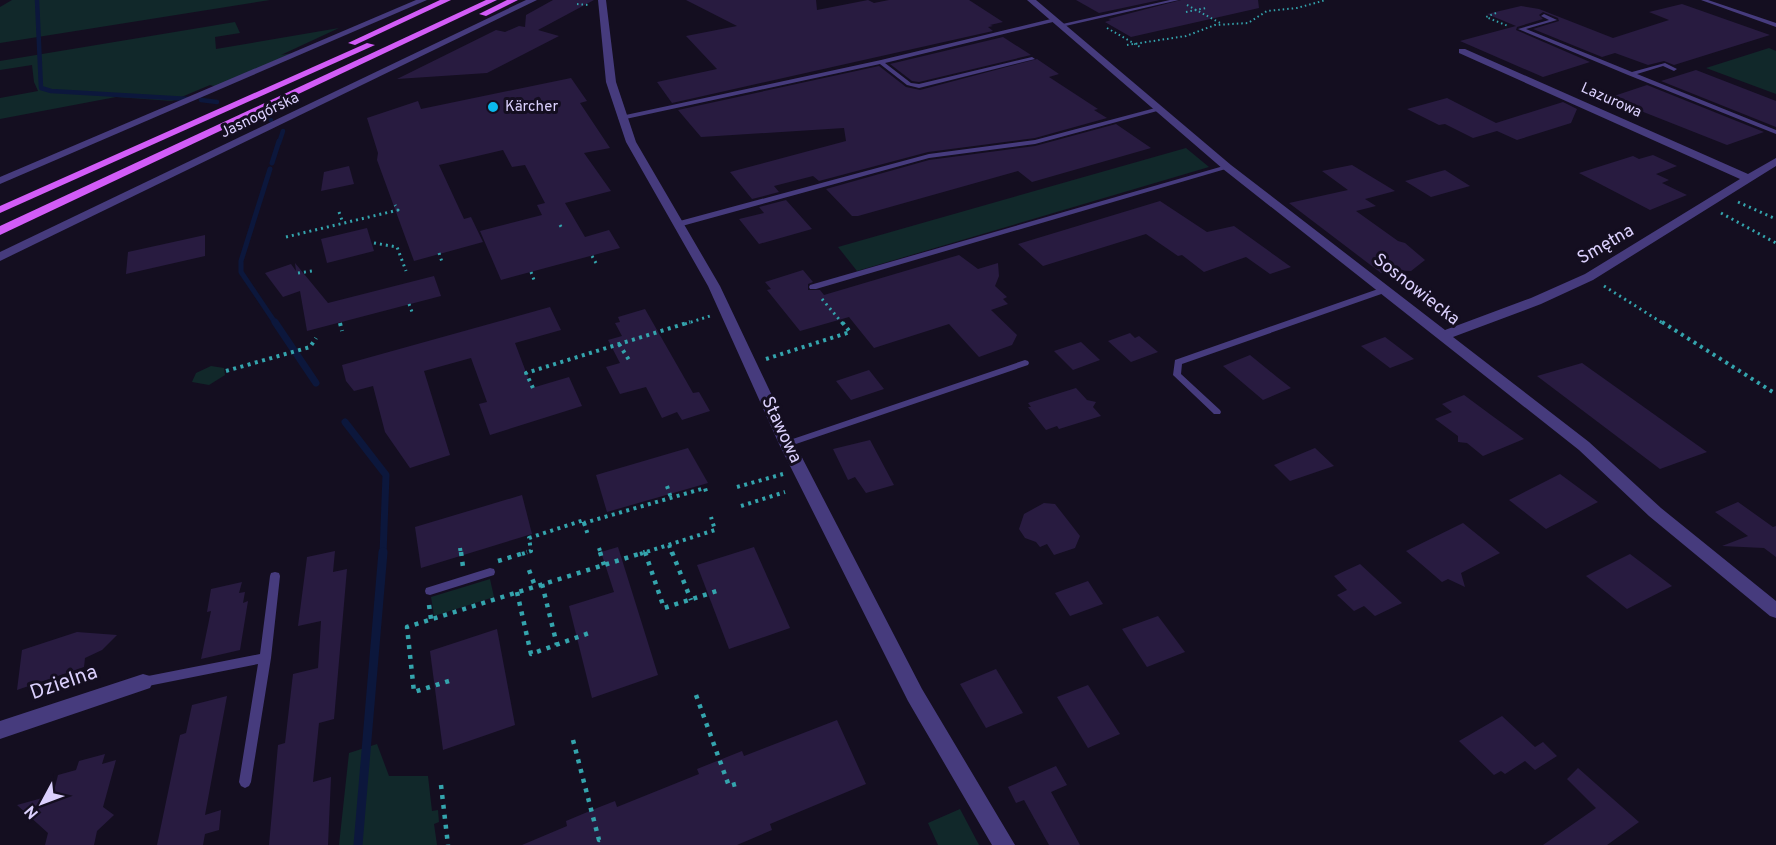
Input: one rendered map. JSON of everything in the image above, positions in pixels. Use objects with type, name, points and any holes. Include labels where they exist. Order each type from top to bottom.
[{"type":"main road","points":[[203,119],[320,58],[447,0]]},
{"type":"main road","name":"Jasnogórska","points":[[0,210],[469,0]]},
{"type":"main road","name":"Jasnogórska","points":[[0,231],[493,0]]},
{"type":"main road","points":[[225,127],[286,104],[514,0]]},
{"type":"street","points":[[0,181],[423,0]]},
{"type":"street","name":"Jasnogórska","points":[[0,257],[533,0]]},
{"type":"street","name":"Stawowa","points":[[602,0],[611,82],[621,118],[631,142],[714,286],[787,444],[915,695],[1004,845]]},
{"type":"street","name":"Sosnowiecka","points":[[1031,0],[1227,167],[1584,446],[1655,512],[1776,610]]},
{"type":"street","name":"Lazurowa","points":[[1462,51],[1748,178]]},
{"type":"street","name":"Smętna","points":[[1442,336],[1536,301],[1589,277],[1707,206],[1722,194],[1776,161]]},
{"type":"street","name":"Dzielna","points":[[0,730],[142,682]]},
{"type":"lane","points":[[621,118],[1058,23],[1177,0]]},
{"type":"lane","points":[[1703,0],[1776,25]]},
{"type":"lane","points":[[1544,16],[1564,23]]},
{"type":"lane","points":[[1554,20],[1521,29],[1776,132]]},
{"type":"lane","points":[[881,62],[909,84],[919,86],[1032,59]]},
{"type":"lane","points":[[1630,74],[1663,64],[1674,69]]},
{"type":"lane","points":[[679,224],[929,156],[1035,142],[1159,109]]},
{"type":"lane","points":[[813,287],[1227,167]]},
{"type":"lane","points":[[1217,412],[1177,375],[1178,362],[1384,290]]},
{"type":"lane","points":[[787,444],[1025,363]]},
{"type":"lane","points":[[430,596],[492,567]]},
{"type":"lane","points":[[245,782],[265,658],[275,576]]},
{"type":"lane","points":[[142,682],[237,666],[265,658]]},
{"type":"path","points":[[1127,45],[1186,36],[1223,24],[1248,23],[1268,12],[1297,8],[1314,1],[1326,0]]},
{"type":"path","points":[[1190,7],[1223,24]]},
{"type":"path","points":[[1186,12],[1206,8]]},
{"type":"path","points":[[1496,13],[1486,17],[1512,27]]},
{"type":"path","points":[[1134,44],[1140,47]]},
{"type":"path","points":[[1722,194],[1776,219]]},
{"type":"path","points":[[286,237],[398,210],[395,205]]},
{"type":"path","points":[[1707,206],[1776,243]]},
{"type":"path","points":[[339,212],[343,223]]},
{"type":"path","points":[[560,225],[562,230]]},
{"type":"path","points":[[374,243],[398,247],[406,272]]},
{"type":"path","points":[[439,253],[442,262]]},
{"type":"path","points":[[591,256],[596,263]]},
{"type":"path","points":[[298,273],[312,270]]},
{"type":"path","points":[[531,272],[534,280]]},
{"type":"path","points":[[1589,277],[1776,394]]},
{"type":"path","points":[[751,364],[850,332],[813,287]]},
{"type":"path","points":[[409,304],[412,312]]},
{"type":"path","points":[[533,388],[526,373],[709,316],[724,308]]},
{"type":"path","points":[[340,323],[342,331]]},
{"type":"path","points":[[226,371],[310,347],[316,339]]},
{"type":"path","points":[[619,344],[629,360]]},
{"type":"path","points":[[737,487],[784,474]]},
{"type":"path","points":[[667,486],[671,498]]},
{"type":"path","points":[[584,524],[705,488],[707,495]]},
{"type":"path","points":[[741,506],[785,492]]},
{"type":"path","points":[[448,681],[414,692],[407,627],[716,530],[711,517]]},
{"type":"path","points":[[492,567],[531,551],[529,538],[584,520],[588,535]]},
{"type":"path","points":[[669,544],[691,600]]},
{"type":"path","points":[[460,548],[464,570]]},
{"type":"path","points":[[599,548],[604,565]]},
{"type":"path","points":[[645,552],[664,608],[720,590]]},
{"type":"path","points":[[455,573],[474,567]]},
{"type":"path","points":[[529,570],[535,586]]},
{"type":"path","points":[[542,584],[557,645]]},
{"type":"path","points":[[517,592],[531,654],[589,633]]},
{"type":"path","points":[[430,596],[431,619]]},
{"type":"path","points":[[696,694],[729,786],[736,784]]},
{"type":"path","points":[[573,740],[599,840],[605,838]]},
{"type":"path","points":[[441,785],[448,845]]},
{"type":"green space","points":[[12,0],[270,0],[0,43],[0,7]]},
{"type":"green space","points":[[235,22],[240,33],[215,37],[216,49],[339,28],[281,55],[292,53],[217,87],[210,85],[172,101],[116,97],[0,119],[0,98],[38,91],[34,82],[32,65],[0,70],[0,61]]},
{"type":"green space","points":[[1769,48],[1776,51],[1776,94],[1706,68]]},
{"type":"green space","points":[[1186,148],[1209,167],[857,271],[838,247]]},
{"type":"green space","points":[[211,366],[224,368],[225,375],[209,385],[192,382],[196,373]]},
{"type":"green space","points":[[490,579],[494,597],[434,616],[431,597]]},
{"type":"green space","points":[[377,744],[389,776],[428,776],[432,811],[438,810],[439,822],[434,824],[437,845],[339,845],[349,753]]},
{"type":"green space","points":[[960,809],[979,845],[938,845],[928,823]]},
{"type":"building","points":[[553,0],[594,0],[538,30],[559,36],[487,73],[397,79],[496,30],[505,32],[519,26],[525,27],[526,15]]},
{"type":"building","points":[[686,0],[816,0],[817,10],[868,0],[874,3],[889,0],[969,0],[1003,22],[990,25],[993,26],[988,27],[993,31],[672,103],[657,82],[717,69],[686,36],[737,26]]},
{"type":"building","points":[[1076,0],[1160,0],[1099,13]]},
{"type":"building","points":[[1181,0],[1258,0],[1259,8],[1131,37],[1105,22],[1111,20],[1108,19]]},
{"type":"building","points":[[1682,4],[1770,35],[1674,65],[1664,61],[1648,65],[1615,53],[1602,57],[1533,29],[1559,21],[1558,18],[1543,12],[1539,15],[1543,19],[1517,27],[1516,30],[1590,62],[1543,77],[1460,41],[1516,26],[1487,14],[1521,6],[1539,9],[1613,38],[1669,20],[1649,12]]},
{"type":"building","points":[[1003,37],[1031,55],[919,82],[912,81],[890,64]]},
{"type":"building","points":[[1037,59],[1059,74],[1049,77],[1098,109],[1094,110],[1107,118],[1035,138],[928,152],[819,181],[813,176],[774,186],[779,192],[752,199],[730,172],[846,141],[844,128],[701,137],[678,110],[879,66],[906,87],[920,90]]},
{"type":"building","points":[[1696,70],[1776,101],[1776,127],[1661,81]]},
{"type":"building","points":[[571,78],[587,101],[580,103],[610,148],[584,153],[611,191],[565,203],[585,237],[609,230],[620,248],[501,280],[480,231],[542,215],[537,205],[545,203],[525,165],[512,167],[503,150],[439,165],[464,219],[471,217],[483,242],[414,261],[377,160],[378,153],[367,118],[418,101],[421,109]]},
{"type":"building","points":[[1647,85],[1764,132],[1727,145],[1608,98]]},
{"type":"building","points":[[1447,98],[1496,123],[1563,102],[1577,109],[1571,123],[1517,140],[1497,131],[1473,138],[1407,109]]},
{"type":"building","points":[[1116,124],[1151,148],[1032,182],[1018,171],[858,216],[852,216],[826,189],[929,160],[1035,146]]},
{"type":"building","points":[[1653,155],[1677,166],[1656,174],[1669,180],[1662,183],[1687,195],[1650,210],[1579,173],[1633,156],[1639,159]]},
{"type":"building","points":[[1352,165],[1395,191],[1365,199],[1376,206],[1356,211],[1398,241],[1405,243],[1425,260],[1411,271],[1392,270],[1381,273],[1289,203],[1348,190],[1322,171]]},
{"type":"building","points":[[349,166],[354,184],[321,191],[324,172]]},
{"type":"building","points":[[1445,170],[1470,186],[1431,197],[1405,181]]},
{"type":"building","points":[[786,200],[812,229],[759,244],[739,219],[764,213],[759,207]]},
{"type":"building","points":[[1160,201],[1207,232],[1234,226],[1291,267],[1270,274],[1246,257],[1204,272],[1182,255],[1178,256],[1146,234],[1043,266],[1018,244]]},
{"type":"building","points":[[367,228],[374,251],[327,263],[321,239]]},
{"type":"building","points":[[205,235],[205,256],[126,274],[128,252]]},
{"type":"building","points":[[959,255],[978,269],[998,263],[999,276],[995,286],[1007,297],[1003,299],[1008,304],[991,310],[1017,335],[1012,345],[979,357],[949,324],[874,348],[849,317],[800,331],[767,290],[771,289],[765,282],[803,270],[813,282],[808,284],[808,290],[820,290],[824,295]]},
{"type":"building","points":[[295,263],[328,303],[434,276],[441,296],[307,331],[300,291],[283,297],[265,273],[291,264],[296,271]]},
{"type":"building","points":[[550,307],[561,330],[515,343],[532,388],[569,377],[582,406],[490,435],[479,404],[487,402],[471,358],[424,371],[450,455],[410,468],[385,432],[373,386],[354,391],[346,381],[342,365]]},
{"type":"building","points":[[645,309],[693,393],[699,392],[710,411],[682,420],[677,412],[662,418],[646,387],[620,394],[606,367],[620,363],[608,340],[622,336],[615,323],[620,322],[618,317]]},
{"type":"building","points":[[1130,333],[1135,338],[1139,336],[1158,352],[1131,362],[1108,341]]},
{"type":"building","points":[[1385,337],[1414,359],[1390,368],[1361,346]]},
{"type":"building","points":[[1081,342],[1100,360],[1073,370],[1054,351]]},
{"type":"building","points":[[1250,355],[1291,388],[1263,400],[1223,366]]},
{"type":"building","points":[[1582,363],[1707,452],[1660,469],[1537,376]]},
{"type":"building","points":[[869,370],[884,389],[851,400],[836,381]]},
{"type":"building","points":[[1076,388],[1087,400],[1096,402],[1093,407],[1101,416],[1059,429],[1057,426],[1046,430],[1028,407],[1031,407],[1028,403]]},
{"type":"building","points":[[1464,395],[1524,439],[1483,456],[1467,443],[1458,442],[1458,436],[1435,419],[1452,412],[1442,404]]},
{"type":"building","points":[[870,440],[894,485],[866,493],[855,477],[848,480],[833,449]]},
{"type":"building","points":[[688,448],[708,483],[607,512],[596,475]]},
{"type":"building","points":[[1315,448],[1334,466],[1290,481],[1274,465]]},
{"type":"building","points":[[1560,474],[1598,502],[1546,529],[1509,500]]},
{"type":"building","points":[[522,495],[532,534],[421,568],[415,527]]},
{"type":"building","points":[[1738,502],[1773,527],[1776,526],[1776,557],[1764,548],[1722,546],[1748,536],[1715,512]]},
{"type":"building","points":[[1044,503],[1055,504],[1080,536],[1075,548],[1054,555],[1047,544],[1040,547],[1036,542],[1025,538],[1019,529],[1024,514]]},
{"type":"building","points":[[1463,523],[1500,553],[1461,573],[1465,587],[1448,579],[1442,582],[1406,551]]},
{"type":"building","points":[[618,547],[658,675],[592,698],[569,606],[614,592],[601,552]]},
{"type":"building","points":[[754,547],[790,628],[729,649],[697,565]]},
{"type":"building","points":[[335,551],[333,572],[347,569],[334,719],[319,723],[313,782],[331,777],[328,845],[269,845],[278,745],[285,743],[293,674],[318,668],[321,621],[298,626],[307,557]]},
{"type":"building","points":[[1630,554],[1672,586],[1627,609],[1586,576]]},
{"type":"building","points":[[1360,564],[1402,603],[1375,616],[1364,606],[1354,611],[1337,595],[1347,590],[1334,576]]},
{"type":"building","points":[[1088,581],[1103,604],[1070,616],[1055,593]]},
{"type":"building","points":[[242,582],[239,593],[245,592],[243,603],[248,601],[240,650],[201,659],[211,611],[207,612],[211,589]]},
{"type":"building","points":[[1158,616],[1185,652],[1147,667],[1122,629]]},
{"type":"building","points":[[497,629],[515,725],[443,750],[430,651]]},
{"type":"building","points":[[77,632],[117,635],[102,650],[85,658],[84,667],[17,690],[22,650]]},
{"type":"building","points":[[996,669],[1023,713],[986,728],[960,684]]},
{"type":"building","points":[[1088,685],[1120,734],[1088,748],[1057,697]]},
{"type":"building","points":[[227,696],[205,815],[221,810],[219,830],[205,834],[203,845],[157,845],[180,735],[186,733],[192,705]]},
{"type":"building","points":[[1502,716],[1535,747],[1543,742],[1557,756],[1535,770],[1525,761],[1505,774],[1501,771],[1494,775],[1459,741]]},
{"type":"building","points":[[837,720],[866,784],[770,824],[772,830],[737,845],[522,845],[567,826],[566,821],[597,808],[615,801],[617,807],[699,774],[697,769],[742,751],[744,756]]},
{"type":"building","points":[[105,754],[102,764],[116,760],[103,807],[114,815],[97,831],[94,845],[45,845],[48,833],[17,805],[53,795],[58,775],[76,770],[79,761]]},
{"type":"building","points":[[1056,766],[1067,785],[1051,792],[1080,845],[1049,845],[1024,800],[1016,803],[1008,787]]},
{"type":"building","points":[[1578,768],[1639,822],[1607,845],[1543,845],[1596,808],[1567,779]]},
{"type":"waterway","points":[[37,0],[41,88],[51,91],[189,99]]},
{"type":"waterway","points":[[201,100],[217,102]]},
{"type":"waterway","points":[[267,118],[271,120]]},
{"type":"waterway","points":[[279,143],[283,131]]},
{"type":"waterway","points":[[272,163],[279,141]]},
{"type":"waterway","points":[[270,169],[241,261],[241,272],[276,324]]},
{"type":"waterway","points":[[275,322],[316,383]]},
{"type":"waterway","points":[[345,422],[386,475],[383,554]]},
{"type":"waterway","points":[[358,845],[383,552]]},
{"type":"place","name":"Kärcher","points":[[493,107]]}]
